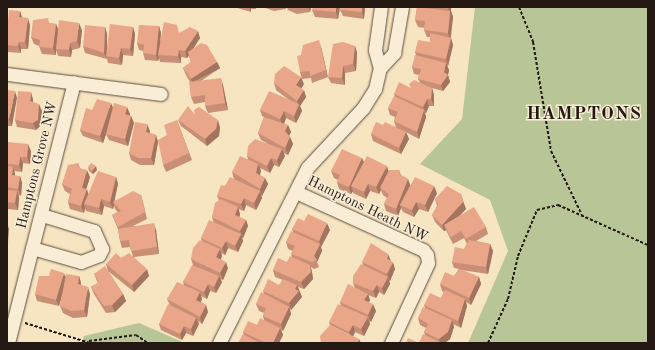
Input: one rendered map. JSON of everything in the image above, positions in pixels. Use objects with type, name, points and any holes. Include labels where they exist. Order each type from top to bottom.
[{"type":"street","name":"Hamptons Heath NW","points":[[380,68],[375,50],[381,7]]},
{"type":"street","name":"Hamptons Heath NW","points":[[220,343],[296,192],[316,156],[363,108],[374,89],[380,68],[394,53],[402,7]]},
{"type":"street","points":[[7,74],[161,94]]},
{"type":"street","name":"Hamptons Grove NW","points":[[8,343],[42,215],[74,82]]},
{"type":"street","name":"Hamptons Heath NW","points":[[296,192],[423,250],[427,255],[428,263],[391,343]]},
{"type":"street","points":[[32,248],[81,262],[99,255],[102,249],[94,231],[42,215]]},
{"type":"path","points":[[519,7],[533,42],[550,151],[582,216]]},
{"type":"path","points":[[488,343],[508,299],[518,256],[535,212],[553,204],[648,245]]},
{"type":"path","points":[[13,320],[89,342],[136,334],[148,343]]},
{"type":"green space","points":[[475,7],[648,7],[648,343],[468,343],[508,251],[490,200],[420,164],[462,119]]},
{"type":"green space","points":[[139,323],[185,343],[82,343],[84,336]]},
{"type":"building","points":[[313,7],[336,7],[336,12],[312,10]]},
{"type":"building","points":[[340,7],[362,7],[362,12],[340,10]]},
{"type":"building","points":[[417,7],[450,11],[448,33],[424,30],[425,21],[415,20]]},
{"type":"building","points":[[9,10],[20,11],[19,17],[28,18],[25,42],[19,42],[18,46],[7,45]]},
{"type":"building","points":[[48,18],[49,23],[56,24],[53,48],[39,47],[40,40],[31,37],[33,20]]},
{"type":"building","points":[[59,20],[79,23],[77,41],[70,43],[69,50],[56,49]]},
{"type":"building","points":[[164,22],[177,25],[179,33],[190,27],[198,31],[185,51],[179,50],[178,56],[158,55]]},
{"type":"building","points":[[110,24],[133,27],[130,49],[121,48],[119,58],[106,56]]},
{"type":"building","points":[[85,25],[105,27],[104,53],[83,46]]},
{"type":"building","points":[[139,25],[159,26],[156,55],[143,53],[144,45],[137,43]]},
{"type":"building","points":[[430,33],[451,38],[446,59],[415,52],[418,40],[430,42]]},
{"type":"building","points":[[319,40],[326,70],[310,76],[310,71],[300,72],[297,56],[301,55],[303,45]]},
{"type":"building","points":[[343,42],[355,46],[353,64],[343,66],[342,78],[328,77],[333,44]]},
{"type":"building","points":[[201,43],[207,45],[217,62],[191,79],[183,68],[191,62],[188,52]]},
{"type":"building","points":[[415,55],[446,63],[444,72],[448,75],[441,85],[418,79],[421,69],[412,67]]},
{"type":"building","points":[[284,66],[301,77],[296,85],[304,90],[297,101],[274,83],[275,74]]},
{"type":"building","points":[[221,78],[225,103],[205,106],[205,95],[191,97],[189,82]]},
{"type":"building","points":[[414,80],[432,88],[431,99],[427,99],[423,107],[394,94],[399,82],[411,88],[409,84]]},
{"type":"building","points":[[7,90],[15,91],[9,119],[7,119]]},
{"type":"building","points":[[18,91],[31,92],[30,101],[39,104],[38,120],[33,123],[15,120]]},
{"type":"building","points":[[269,91],[299,104],[294,116],[284,111],[280,119],[260,110]]},
{"type":"building","points":[[394,96],[424,110],[417,132],[394,121],[398,112],[388,108]]},
{"type":"building","points":[[97,99],[111,103],[100,136],[80,130],[86,108],[92,110]]},
{"type":"building","points":[[114,103],[127,107],[125,114],[131,116],[125,139],[106,134]]},
{"type":"building","points":[[188,106],[195,115],[194,110],[199,107],[218,120],[216,129],[205,139],[178,120]]},
{"type":"building","points":[[264,117],[288,125],[285,131],[290,137],[285,148],[258,133]]},
{"type":"building","points":[[177,120],[189,153],[163,165],[158,140],[167,135],[164,125]]},
{"type":"building","points":[[135,122],[147,124],[146,132],[156,135],[151,158],[138,158],[129,153]]},
{"type":"building","points":[[376,122],[383,125],[385,122],[406,132],[399,148],[371,134]]},
{"type":"building","points":[[255,139],[282,149],[277,160],[271,158],[267,166],[247,156],[248,146]]},
{"type":"building","points":[[7,142],[28,144],[27,157],[20,157],[19,165],[7,164]]},
{"type":"building","points":[[342,149],[362,158],[349,187],[337,182],[340,175],[331,171]]},
{"type":"building","points":[[240,156],[258,164],[256,173],[265,178],[260,189],[232,172]]},
{"type":"building","points":[[367,156],[387,166],[376,187],[368,184],[364,192],[351,186]]},
{"type":"building","points":[[78,163],[79,168],[87,170],[82,188],[87,189],[81,206],[68,202],[72,189],[62,184],[68,165]]},
{"type":"building","points":[[91,163],[96,166],[92,171],[88,167]]},
{"type":"building","points":[[7,166],[13,167],[12,175],[20,176],[18,189],[7,187]]},
{"type":"building","points":[[389,170],[399,170],[400,175],[408,179],[396,209],[384,204],[389,194],[380,188]]},
{"type":"building","points":[[98,171],[116,177],[110,202],[101,199],[99,208],[84,204]]},
{"type":"building","points":[[230,177],[260,191],[254,203],[244,198],[241,204],[217,196],[221,185],[225,186]]},
{"type":"building","points":[[415,177],[434,186],[425,205],[416,202],[412,210],[400,205]]},
{"type":"building","points":[[447,186],[461,194],[463,202],[442,225],[432,215],[438,205],[435,199]]},
{"type":"building","points":[[7,190],[17,191],[15,203],[7,202]]},
{"type":"building","points":[[133,191],[141,195],[145,212],[118,227],[112,215],[121,211],[113,202]]},
{"type":"building","points":[[221,199],[238,207],[235,215],[246,220],[240,231],[212,217],[215,203]]},
{"type":"building","points":[[474,207],[486,227],[466,239],[461,231],[451,237],[444,225]]},
{"type":"building","points":[[308,214],[327,223],[319,241],[292,229],[298,218],[304,221]]},
{"type":"building","points":[[209,220],[241,234],[235,246],[226,241],[222,248],[201,238]]},
{"type":"building","points":[[154,223],[157,247],[131,251],[129,240],[120,241],[118,229]]},
{"type":"building","points":[[291,231],[320,244],[314,256],[317,260],[312,262],[291,254],[295,246],[286,242]]},
{"type":"building","points":[[200,240],[220,249],[216,257],[226,262],[220,273],[191,259],[193,248]]},
{"type":"building","points":[[469,240],[490,244],[486,267],[452,262],[455,247],[464,249]]},
{"type":"building","points":[[371,243],[388,254],[387,259],[393,262],[387,274],[362,262]]},
{"type":"building","points":[[116,253],[121,258],[129,253],[147,269],[132,285],[106,264]]},
{"type":"building","points":[[290,256],[310,265],[311,272],[301,282],[273,270],[278,258],[287,262]]},
{"type":"building","points":[[361,264],[388,277],[382,288],[377,285],[373,291],[353,283],[353,276]]},
{"type":"building","points":[[192,265],[219,276],[214,287],[208,284],[204,292],[183,282]]},
{"type":"building","points":[[105,266],[123,294],[112,305],[104,306],[91,287],[99,282],[94,274]]},
{"type":"building","points":[[51,269],[64,273],[56,300],[35,294],[39,276],[49,276]]},
{"type":"building","points":[[460,269],[479,277],[469,298],[440,284],[445,272],[454,276]]},
{"type":"building","points":[[66,274],[79,276],[78,284],[88,287],[84,310],[71,311],[60,306]]},
{"type":"building","points":[[268,279],[279,285],[283,279],[297,285],[295,289],[299,291],[289,303],[263,291]]},
{"type":"building","points":[[177,282],[200,292],[196,300],[206,305],[200,317],[167,299]]},
{"type":"building","points":[[348,284],[368,294],[364,300],[373,304],[368,315],[340,302]]},
{"type":"building","points":[[445,290],[465,299],[458,321],[424,305],[430,293],[441,298]]},
{"type":"building","points":[[261,292],[289,307],[281,324],[263,316],[266,308],[256,304]]},
{"type":"building","points":[[168,304],[196,318],[191,329],[184,326],[180,334],[159,324]]},
{"type":"building","points":[[338,304],[368,317],[361,329],[353,325],[349,332],[329,322]]},
{"type":"building","points":[[423,307],[452,320],[448,332],[439,339],[424,332],[428,324],[418,318]]},
{"type":"building","points":[[260,318],[280,328],[273,343],[266,343],[243,332],[248,321],[257,325]]},
{"type":"building","points":[[330,325],[359,339],[357,343],[321,343],[320,336]]},
{"type":"building","points":[[243,334],[260,343],[238,343]]},
{"type":"building","points":[[423,334],[441,343],[419,343]]},
{"type":"building","points":[[408,338],[419,343],[406,343]]},
{"type":"district","name":"HAMPTONS","points":[[584,114]]}]
